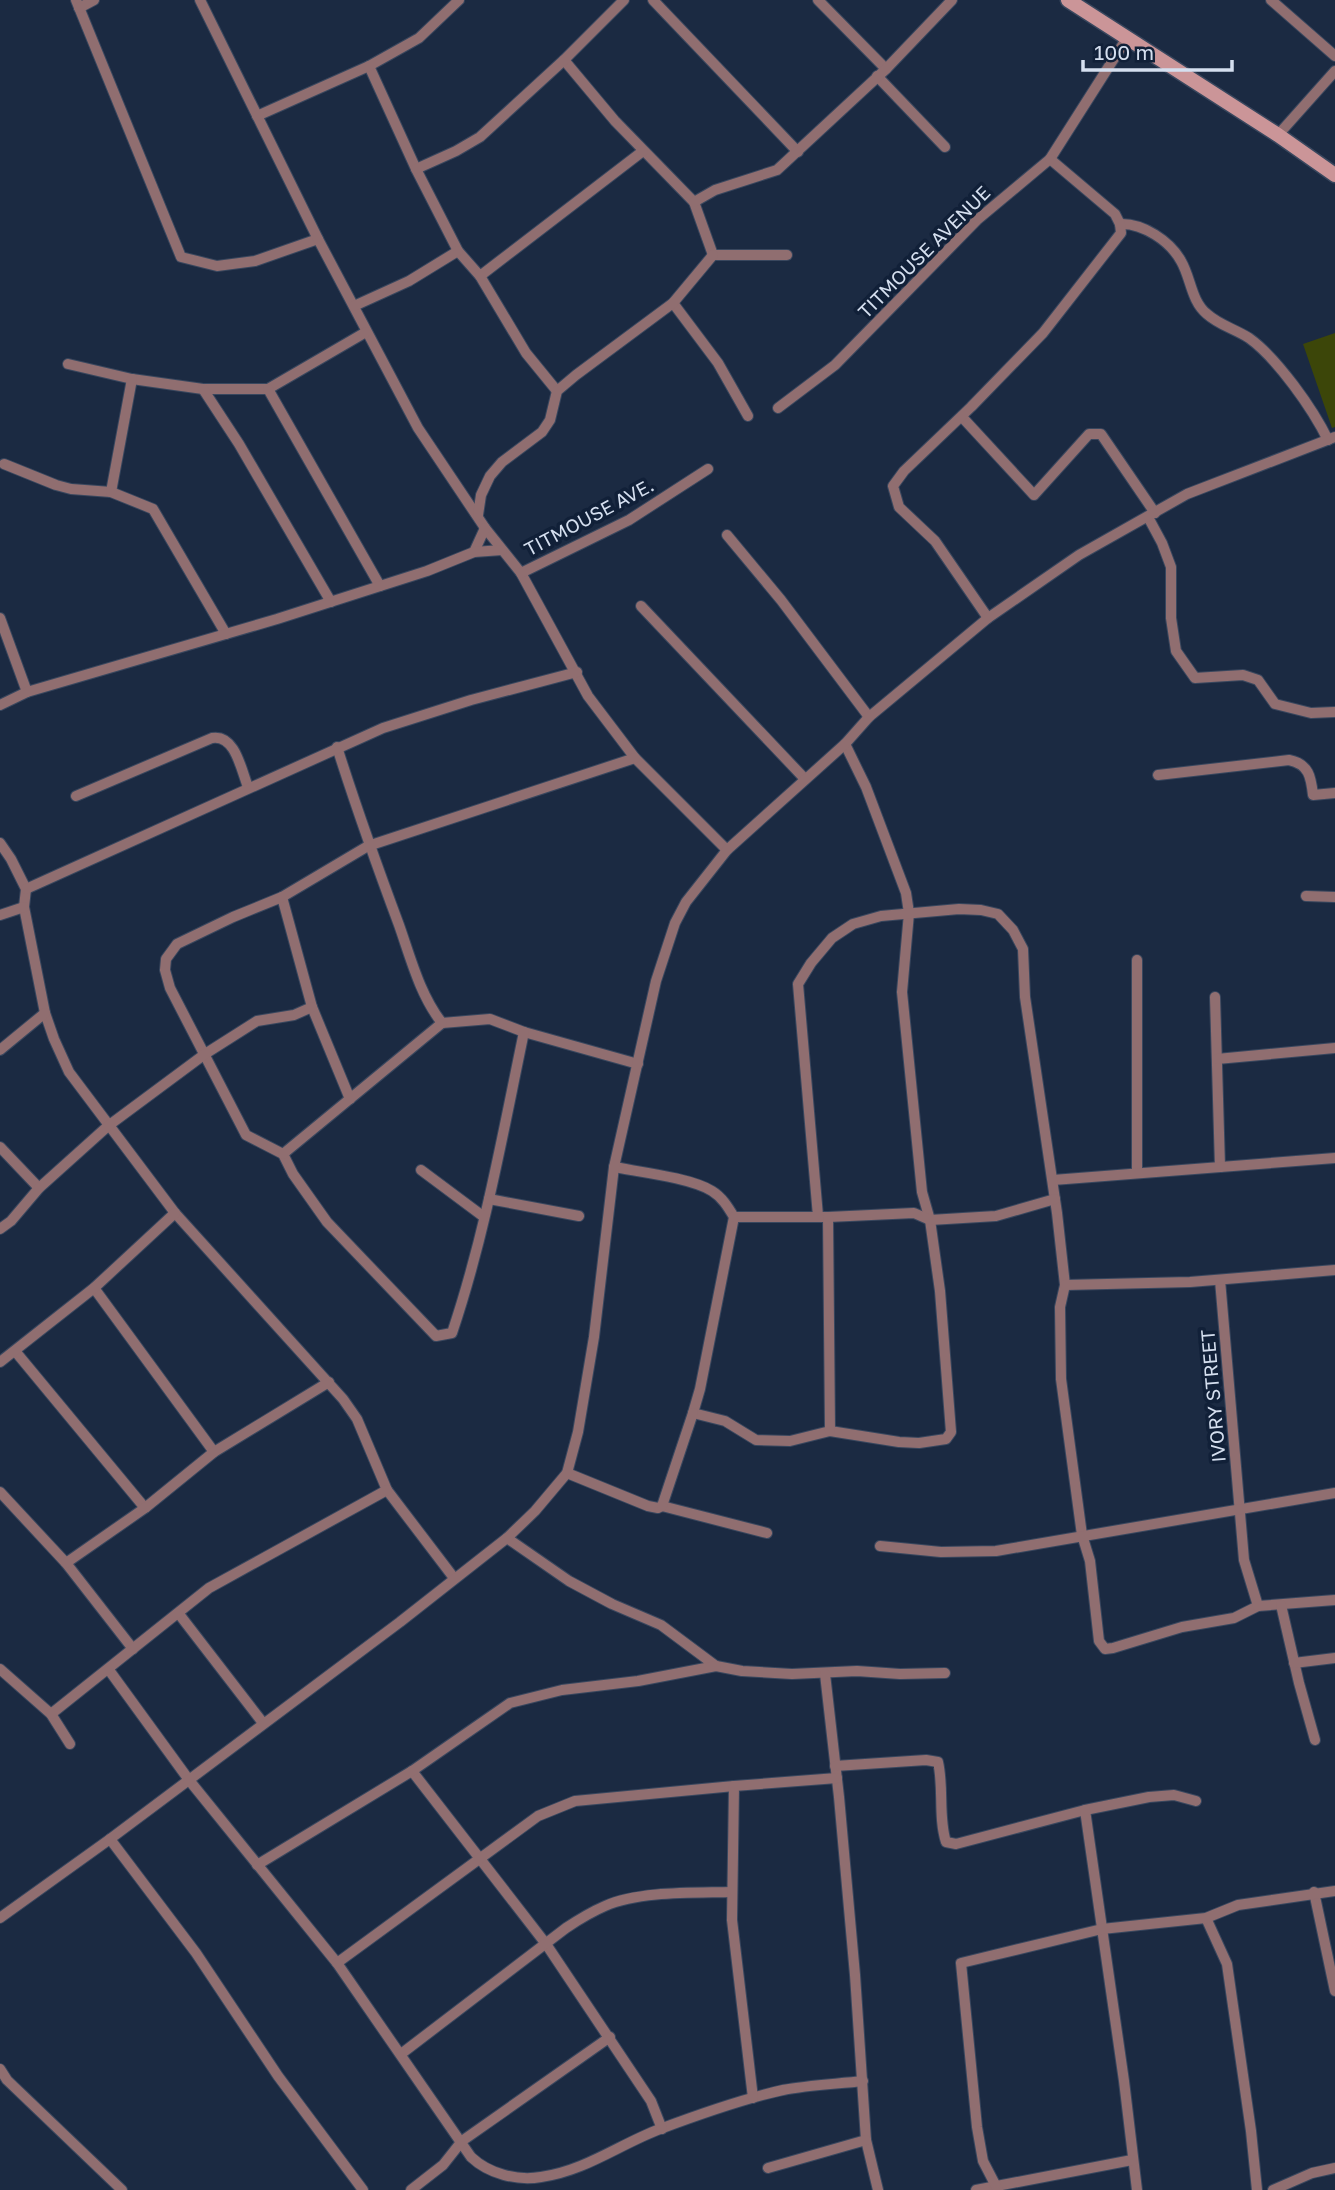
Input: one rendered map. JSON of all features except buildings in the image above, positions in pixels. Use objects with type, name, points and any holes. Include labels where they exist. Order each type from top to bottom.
[{"type":"main road","points":[[1068,0],[1278,135],[1335,175]]},
{"type":"street","points":[[94,0],[77,4],[181,257],[217,266],[255,261],[318,239]]},
{"type":"street","points":[[200,0],[318,239],[418,428],[485,528],[521,573],[588,696],[635,758],[727,850]]},
{"type":"street","points":[[257,116],[369,66],[419,38],[459,0]]},
{"type":"street","points":[[416,170],[456,152],[480,137],[564,60],[624,0]]},
{"type":"street","points":[[653,0],[798,152]]},
{"type":"street","points":[[818,0],[945,147]]},
{"type":"street","points":[[694,202],[715,190],[778,170],[952,0]]},
{"type":"street","points":[[1271,0],[1335,56]]},
{"type":"street","name":"TITMOUSE AVENUE","points":[[778,408],[835,365],[976,220],[1050,159],[1127,38]]},
{"type":"street","points":[[564,60],[643,151],[694,202],[713,255]]},
{"type":"street","points":[[369,66],[416,170],[458,251],[480,276],[526,353],[557,391]]},
{"type":"street","points":[[1278,135],[1335,71]]},
{"type":"street","points":[[480,276],[643,151]]},
{"type":"street","points":[[988,618],[935,541],[899,507],[893,486],[904,471],[962,417],[1043,333],[1121,233],[1115,214],[1050,159]]},
{"type":"street","points":[[0,1918],[316,1686],[506,1538],[535,1511],[567,1473],[578,1432],[594,1337],[614,1167],[656,981],[675,923],[687,902],[727,850],[845,744],[869,717],[988,618],[1079,555],[1187,494],[1332,438],[1262,350],[1247,337],[1204,313],[1191,291],[1181,260],[1159,237],[1133,223],[1120,224]]},
{"type":"street","points":[[354,306],[409,281],[458,251]]},
{"type":"street","points":[[713,255],[787,255]]},
{"type":"street","points":[[478,514],[481,495],[490,476],[502,462],[542,432],[554,411],[557,391],[673,303],[713,255]]},
{"type":"street","points":[[673,303],[718,363],[748,416]]},
{"type":"street","points":[[68,364],[132,379],[203,389],[268,389],[366,332]]},
{"type":"street","points":[[111,492],[132,379]]},
{"type":"street","points":[[203,389],[239,444],[331,602]]},
{"type":"street","points":[[268,389],[380,586]]},
{"type":"street","points":[[962,417],[1034,495],[1089,434],[1101,434],[1152,515],[1171,567],[1171,618],[1176,651],[1195,678],[1243,675],[1258,680],[1275,704],[1311,713],[1335,712]]},
{"type":"street","points":[[4,464],[71,489],[111,492],[152,509],[226,634]]},
{"type":"street","name":"TITMOUSE AVE.","points":[[521,573],[629,520],[708,469]]},
{"type":"street","points":[[474,552],[485,528]]},
{"type":"street","points":[[727,535],[781,600],[869,717]]},
{"type":"street","points":[[0,705],[27,692],[331,602],[474,552],[502,550]]},
{"type":"street","points":[[641,606],[805,779]]},
{"type":"street","points":[[0,618],[27,692]]},
{"type":"street","points":[[26,889],[383,728],[471,700],[577,672]]},
{"type":"street","points":[[76,796],[212,738],[220,737],[230,743],[248,787]]},
{"type":"street","points":[[693,1413],[725,1421],[755,1440],[790,1441],[831,1432],[919,1443],[946,1439],[951,1432],[945,1338],[930,1220],[922,1192],[902,992],[909,913],[906,893],[866,787],[845,744]]},
{"type":"street","points":[[337,747],[368,846],[429,1007],[442,1023]]},
{"type":"street","points":[[524,1032],[489,1199],[464,1298],[453,1333],[436,1336],[327,1222],[293,1174],[283,1154],[246,1135],[170,988],[165,970],[166,959],[177,944],[282,897],[368,846],[635,758]]},
{"type":"street","points":[[1158,775],[1289,760],[1300,762],[1310,773],[1313,795],[1335,793]]},
{"type":"street","points":[[0,843],[26,889],[24,907],[45,1013],[69,1072],[175,1213],[329,1382],[357,1419],[387,1490],[454,1578]]},
{"type":"street","points":[[1306,896],[1335,897]]},
{"type":"street","points":[[282,897],[312,1007],[350,1099]]},
{"type":"street","points":[[0,915],[24,907]]},
{"type":"street","points":[[831,1432],[823,1217],[798,984],[832,937],[853,924],[881,916],[909,913],[981,910],[998,914],[1013,930],[1023,949],[1025,997],[1053,1180],[1065,1285],[1060,1307],[1061,1379],[1082,1535],[1090,1562],[1099,1641],[1105,1649],[1182,1627],[1228,1619],[1258,1606],[1335,1600]]},
{"type":"street","points":[[1136,960],[1137,1173]]},
{"type":"street","points":[[1215,997],[1220,1167]]},
{"type":"street","points":[[0,1229],[11,1221],[39,1188],[108,1126],[205,1054],[257,1021],[294,1015],[312,1007]]},
{"type":"street","points":[[0,1050],[45,1013]]},
{"type":"street","points":[[283,1154],[442,1023],[490,1019],[524,1032],[638,1064]]},
{"type":"street","points":[[1217,1059],[1335,1048]]},
{"type":"street","points":[[0,1147],[39,1188]]},
{"type":"street","points":[[1053,1180],[1335,1158]]},
{"type":"street","points":[[614,1167],[695,1184],[713,1191],[726,1204],[733,1217],[700,1389],[662,1506]]},
{"type":"street","points":[[421,1170],[484,1217]]},
{"type":"street","points":[[489,1199],[579,1216]]},
{"type":"street","points":[[733,1217],[914,1213],[930,1220],[996,1216],[1055,1199]]},
{"type":"street","points":[[0,1362],[94,1288],[175,1213]]},
{"type":"street","points":[[1065,1285],[1220,1280],[1335,1270]]},
{"type":"street","name":"IVORY STREET","points":[[1220,1280],[1245,1569],[1258,1606]]},
{"type":"street","points":[[94,1288],[215,1452]]},
{"type":"street","points":[[15,1351],[145,1508]]},
{"type":"street","points":[[66,1563],[145,1508],[215,1452],[329,1382]]},
{"type":"street","points":[[567,1473],[648,1506],[662,1506],[767,1533]]},
{"type":"street","points":[[51,1714],[226,1577],[387,1490]]},
{"type":"street","points":[[0,1492],[66,1563],[133,1649]]},
{"type":"street","points":[[880,1546],[941,1552],[988,1551],[1335,1493]]},
{"type":"street","points":[[506,1538],[569,1581],[660,1625],[716,1666]]},
{"type":"street","points":[[1281,1605],[1315,1740]]},
{"type":"street","points":[[179,1614],[263,1723]]},
{"type":"street","points":[[1294,1663],[1335,1658]]},
{"type":"street","points":[[257,1865],[412,1771],[510,1703],[562,1690],[638,1681],[716,1666],[742,1671],[825,1674],[857,1671],[945,1673]]},
{"type":"street","points":[[0,1669],[51,1714],[70,1744]]},
{"type":"street","points":[[109,1670],[189,1780],[337,1963],[471,2157],[479,2164],[495,2172],[516,2177],[540,2178],[570,2171],[662,2129],[753,2098],[785,2090],[863,2081]]},
{"type":"street","points":[[825,1674],[863,2081],[866,2140],[878,2190]]},
{"type":"street","points":[[835,1766],[926,1760],[938,1762],[943,1833],[946,1842],[956,1844],[1085,1810],[1162,1795],[1195,1801]]},
{"type":"street","points":[[412,1771],[546,1944],[652,2101],[662,2129]]},
{"type":"street","points":[[337,1963],[538,1815],[575,1801],[836,1778]]},
{"type":"street","points":[[734,1786],[732,1920],[753,2098]]},
{"type":"street","points":[[1085,1810],[1137,2190]]},
{"type":"street","points":[[110,1839],[196,1953],[278,2076],[363,2190]]},
{"type":"street","points":[[997,2188],[984,2161],[977,2127],[961,1963],[1102,1929],[1206,1918],[1238,1906],[1314,1892],[1335,1891]]},
{"type":"street","points":[[401,2054],[582,1918],[608,1905],[662,1894],[731,1892]]},
{"type":"street","points":[[1314,1892],[1335,1990]]},
{"type":"street","points":[[1206,1918],[1227,1964],[1257,2190]]},
{"type":"street","points":[[411,2190],[443,2165],[462,2141],[610,2037]]},
{"type":"street","points":[[0,2069],[7,2080],[122,2190]]},
{"type":"street","points":[[768,2168],[866,2140]]},
{"type":"street","points":[[976,2190],[1132,2160]]},
{"type":"street","points":[[1273,2190],[1312,2173],[1335,2168]]},
{"type":"green space","points":[[1335,333],[1335,427],[1332,428],[1303,344]]}]
